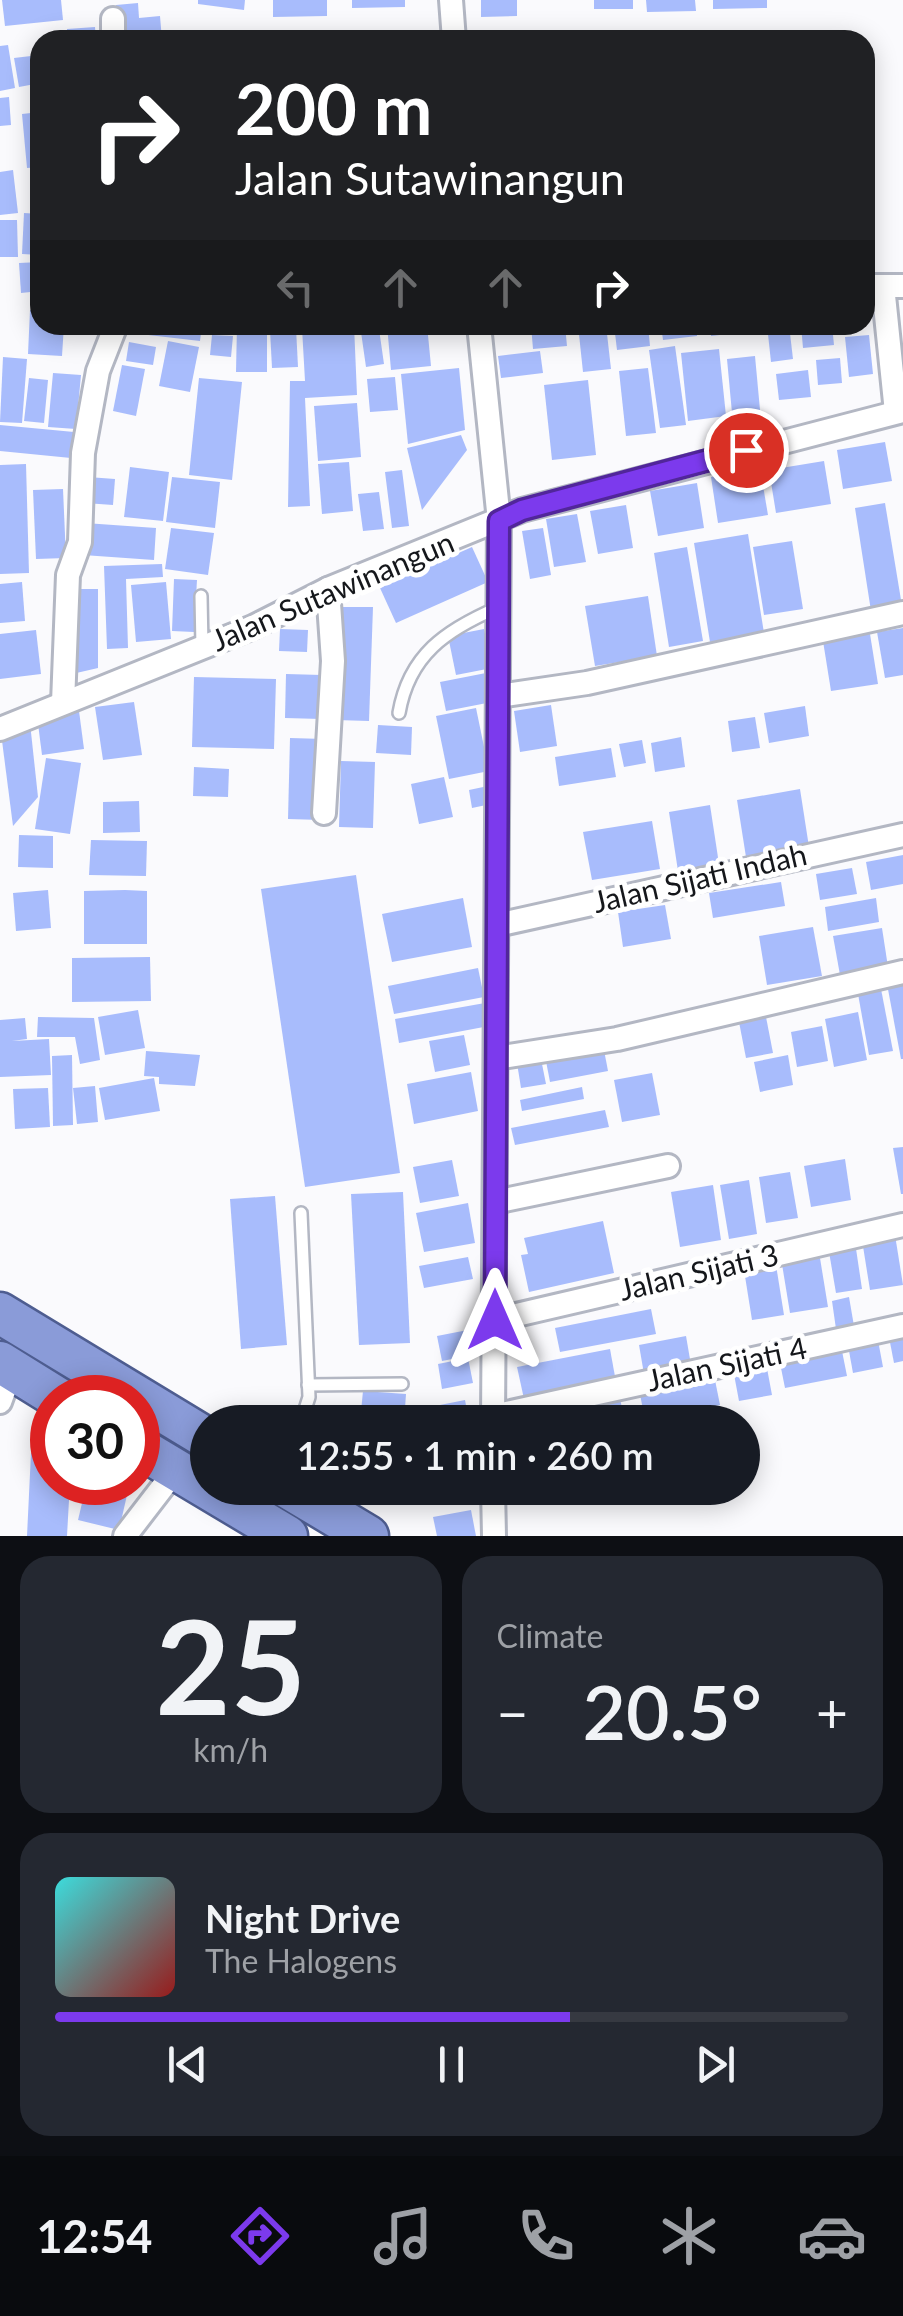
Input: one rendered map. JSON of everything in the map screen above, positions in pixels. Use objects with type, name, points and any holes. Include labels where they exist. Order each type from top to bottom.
[{"type":"highway","points":[[0,1313],[190,1428]]},
{"type":"highway","points":[[4,1377],[30,1387]]},
{"type":"highway","points":[[160,1461],[287,1536]]},
{"type":"highway","points":[[316,1505],[368,1536]]},
{"type":"street","points":[[451,0],[453,30]]},
{"type":"street","points":[[884,286],[900,412]]},
{"type":"street","points":[[63,703],[68,575],[80,542],[83,453],[98,372],[112,335]]},
{"type":"street","points":[[480,335],[499,521],[493,1405]]},
{"type":"street","name":"Jalan Sutawinangun","points":[[0,728],[202,648],[328,590],[522,510],[900,412]]},
{"type":"street","points":[[324,814],[333,661],[328,590]]},
{"type":"street","points":[[498,696],[587,683],[903,613]]},
{"type":"street","name":"Jalan Sijati Indah","points":[[497,925],[903,835]]},
{"type":"street","points":[[496,1058],[617,1039],[903,972]]},
{"type":"street","points":[[495,1202],[668,1166]]},
{"type":"street","name":"Jalan Sijati 3","points":[[495,1320],[903,1226]]},
{"type":"street","name":"Jalan Sijati 4","points":[[555,1405],[903,1326]]},
{"type":"street","points":[[125,1536],[176,1471]]},
{"type":"street","points":[[493,1505],[494,1536]]},
{"type":"lane","points":[[202,596],[202,648]]},
{"type":"lane","points":[[399,713],[402,694],[436,638],[497,608]]},
{"type":"lane","points":[[302,1213],[308,1385],[304,1405]]},
{"type":"lane","points":[[308,1385],[402,1384]]},
{"type":"building","points":[[2,0],[61,0],[63,20],[5,26]]},
{"type":"building","points":[[198,0],[245,0],[244,10],[198,4]]},
{"type":"building","points":[[273,0],[327,0],[327,16],[273,17]]},
{"type":"building","points":[[352,0],[405,0],[405,7],[352,8]]},
{"type":"building","points":[[481,0],[517,0],[517,16],[481,17]]},
{"type":"building","points":[[594,0],[633,0],[633,9],[594,9]]},
{"type":"building","points":[[646,0],[695,0],[696,11],[647,12]]},
{"type":"building","points":[[713,0],[767,0],[767,8],[713,9]]},
{"type":"building","points":[[138,3],[139,18],[160,16],[161,30],[118,30],[116,5]]},
{"type":"building","points":[[8,45],[15,88],[0,91],[0,46]]},
{"type":"building","points":[[30,56],[30,85],[19,87],[14,58]]},
{"type":"building","points":[[9,97],[11,125],[0,126],[0,98]]},
{"type":"building","points":[[30,113],[30,168],[27,168],[22,114]]},
{"type":"building","points":[[13,170],[18,213],[0,215],[0,172]]},
{"type":"building","points":[[24,213],[30,213],[30,254],[22,254]]},
{"type":"building","points":[[0,220],[17,220],[18,257],[0,257]]},
{"type":"building","points":[[30,262],[30,292],[21,293],[19,263]]},
{"type":"building","points":[[30,310],[30,335],[63,335],[62,356],[28,354]]},
{"type":"building","points":[[148,335],[201,335],[200,341]]},
{"type":"building","points":[[212,335],[233,336],[231,357],[210,355]]},
{"type":"building","points":[[237,335],[267,335],[267,372],[236,372]]},
{"type":"building","points":[[270,335],[296,335],[298,367],[272,368]]},
{"type":"building","points":[[302,335],[354,335],[357,395],[305,398],[310,506],[288,507],[290,381],[305,381]]},
{"type":"building","points":[[361,335],[380,335],[384,364],[366,367]]},
{"type":"building","points":[[388,335],[428,335],[431,366],[391,370]]},
{"type":"building","points":[[532,335],[566,335],[567,346],[533,349]]},
{"type":"building","points":[[579,335],[607,335],[611,369],[583,372]]},
{"type":"building","points":[[615,335],[649,335],[650,346],[617,350]]},
{"type":"building","points":[[662,335],[697,335],[697,336],[663,340]]},
{"type":"building","points":[[768,335],[790,335],[793,359],[771,362]]},
{"type":"building","points":[[802,335],[833,335],[834,345],[803,348]]},
{"type":"building","points":[[869,335],[873,374],[849,377],[845,337]]},
{"type":"building","points":[[168,341],[199,347],[190,392],[159,386]]},
{"type":"building","points":[[129,342],[156,347],[153,365],[126,361]]},
{"type":"building","points":[[675,346],[686,425],[660,428],[649,350]]},
{"type":"building","points":[[719,349],[726,416],[688,421],[681,353]]},
{"type":"building","points":[[540,351],[543,373],[501,378],[498,356]]},
{"type":"building","points":[[755,356],[760,410],[732,413],[727,359]]},
{"type":"building","points":[[3,357],[27,359],[22,423],[0,422]]},
{"type":"building","points":[[840,358],[842,383],[818,385],[816,360]]},
{"type":"building","points":[[122,365],[145,369],[136,416],[113,411]]},
{"type":"building","points":[[459,368],[465,430],[408,444],[401,374]]},
{"type":"building","points":[[648,368],[656,433],[626,436],[619,371]]},
{"type":"building","points":[[808,370],[811,397],[779,400],[776,374]]},
{"type":"building","points":[[53,373],[81,375],[76,429],[48,427]]},
{"type":"building","points":[[395,377],[398,410],[370,412],[367,379]]},
{"type":"building","points":[[29,378],[48,380],[44,423],[24,421]]},
{"type":"building","points":[[199,378],[242,382],[232,480],[189,475]]},
{"type":"building","points":[[588,380],[596,455],[552,460],[544,385]]},
{"type":"building","points":[[357,403],[361,457],[318,461],[314,406]]},
{"type":"building","points":[[0,425],[74,432],[71,458],[0,451]]},
{"type":"building","points":[[461,435],[467,450],[422,510],[407,448]]},
{"type":"building","points":[[885,442],[892,481],[843,489],[837,450]]},
{"type":"building","points":[[824,461],[831,504],[776,513],[769,470]]},
{"type":"building","points":[[349,462],[353,511],[322,514],[318,464]]},
{"type":"building","points":[[26,464],[29,573],[0,574],[0,465]]},
{"type":"building","points":[[130,467],[169,472],[163,521],[124,517]]},
{"type":"building","points":[[760,468],[768,515],[718,523],[711,477]]},
{"type":"building","points":[[402,470],[409,526],[392,528],[385,472]]},
{"type":"building","points":[[88,477],[115,479],[113,505],[85,503]]},
{"type":"building","points":[[172,477],[220,482],[215,528],[166,522]]},
{"type":"building","points":[[697,483],[704,528],[658,536],[650,491]]},
{"type":"building","points":[[63,489],[66,558],[36,559],[33,490]]},
{"type":"building","points":[[379,492],[384,529],[363,531],[358,494]]},
{"type":"building","points":[[885,503],[902,606],[871,611],[855,508]]},
{"type":"building","points":[[626,505],[633,548],[598,554],[590,511]]},
{"type":"building","points":[[577,514],[586,562],[554,567],[546,519]]},
{"type":"building","points":[[85,523],[156,528],[154,560],[83,555]]},
{"type":"building","points":[[171,528],[214,533],[208,575],[165,569]]},
{"type":"building","points":[[543,528],[551,575],[530,579],[522,531]]},
{"type":"building","points":[[748,534],[764,633],[710,642],[694,543]]},
{"type":"building","points":[[792,541],[803,609],[764,615],[753,547]]},
{"type":"building","points":[[472,547],[488,582],[396,623],[380,588]]},
{"type":"building","points":[[687,547],[703,641],[669,647],[654,553]]},
{"type":"building","points":[[162,564],[163,577],[126,579],[128,648],[107,649],[104,566]]},
{"type":"building","points":[[174,579],[197,580],[194,632],[172,631]]},
{"type":"building","points":[[22,582],[25,621],[0,623],[0,584]]},
{"type":"building","points":[[166,582],[171,639],[136,642],[131,585]]},
{"type":"building","points":[[73,589],[98,589],[98,668],[72,674]]},
{"type":"building","points":[[648,596],[657,656],[595,666],[585,606]]},
{"type":"building","points":[[339,607],[373,607],[369,721],[336,720]]},
{"type":"building","points":[[903,628],[903,675],[885,678],[877,632]]},
{"type":"building","points":[[280,629],[308,630],[307,652],[279,651]]},
{"type":"building","points":[[484,629],[492,668],[456,675],[448,636]]},
{"type":"building","points":[[36,630],[41,674],[0,679],[0,634]]},
{"type":"building","points":[[870,634],[878,684],[831,691],[823,641]]},
{"type":"building","points":[[486,673],[492,702],[446,711],[440,682]]},
{"type":"building","points":[[286,674],[322,675],[321,719],[285,718]]},
{"type":"building","points":[[194,677],[276,679],[274,749],[192,747]]},
{"type":"building","points":[[134,702],[142,755],[103,760],[95,707]]},
{"type":"building","points":[[551,705],[557,746],[520,752],[514,711]]},
{"type":"building","points":[[805,706],[809,736],[769,743],[764,713]]},
{"type":"building","points":[[476,708],[489,771],[449,779],[436,716]]},
{"type":"building","points":[[79,711],[84,749],[42,755],[37,716]]},
{"type":"building","points":[[755,717],[760,748],[732,752],[728,721]]},
{"type":"building","points":[[30,723],[38,797],[13,826],[1,733]]},
{"type":"building","points":[[378,725],[412,727],[411,755],[376,753]]},
{"type":"building","points":[[681,737],[685,767],[655,772],[651,743]]},
{"type":"building","points":[[290,738],[324,739],[322,820],[288,819]]},
{"type":"building","points":[[642,740],[646,763],[624,767],[619,744]]},
{"type":"building","points":[[611,748],[616,777],[559,786],[555,757]]},
{"type":"building","points":[[46,758],[81,763],[70,834],[35,829]]},
{"type":"building","points":[[341,761],[375,762],[373,828],[339,827]]},
{"type":"building","points":[[194,767],[229,769],[228,797],[193,796]]},
{"type":"building","points":[[444,777],[453,817],[419,824],[411,784]]},
{"type":"building","points":[[488,786],[491,804],[472,808],[469,790]]},
{"type":"building","points":[[800,789],[809,847],[746,857],[737,800]]},
{"type":"building","points":[[139,801],[140,832],[103,833],[103,802]]},
{"type":"building","points":[[710,805],[719,864],[678,871],[669,812]]},
{"type":"building","points":[[652,821],[660,869],[592,880],[583,832]]},
{"type":"building","points":[[19,835],[53,836],[53,868],[18,867]]},
{"type":"building","points":[[91,840],[147,841],[146,876],[89,875]]},
{"type":"building","points":[[903,855],[903,884],[871,890],[866,862]]},
{"type":"building","points":[[852,868],[857,894],[820,900],[816,874]]},
{"type":"building","points":[[356,875],[400,1173],[305,1187],[261,889]]},
{"type":"building","points":[[781,882],[785,906],[713,918],[709,893]]},
{"type":"building","points":[[48,890],[51,928],[16,931],[13,893]]},
{"type":"building","points":[[84,891],[147,891],[147,944],[84,944]]},
{"type":"building","points":[[463,898],[472,947],[392,962],[382,914]]},
{"type":"building","points":[[876,898],[879,922],[828,931],[825,907]]},
{"type":"building","points":[[665,905],[671,939],[623,947],[618,912]]},
{"type":"building","points":[[813,927],[822,976],[767,985],[759,936]]},
{"type":"building","points":[[882,928],[888,967],[840,975],[833,936]]},
{"type":"building","points":[[150,957],[151,1001],[72,1002],[72,958]]},
{"type":"building","points":[[478,968],[484,997],[394,1014],[388,986]]},
{"type":"building","points":[[903,981],[903,1059],[901,1059],[887,984]]},
{"type":"building","points":[[881,989],[893,1051],[869,1055],[858,994]]},
{"type":"building","points":[[485,1003],[489,1026],[399,1043],[395,1019]]},
{"type":"building","points":[[138,1010],[145,1048],[105,1055],[98,1017]]},
{"type":"building","points":[[858,1012],[867,1060],[834,1067],[825,1019]]},
{"type":"building","points":[[38,1017],[94,1018],[100,1060],[80,1064],[75,1037],[37,1037]]},
{"type":"building","points":[[766,1017],[773,1053],[746,1058],[739,1022]]},
{"type":"building","points":[[25,1018],[27,1039],[12,1041],[49,1039],[51,1075],[0,1077],[0,1020]]},
{"type":"building","points":[[822,1026],[828,1061],[797,1067],[791,1032]]},
{"type":"building","points":[[464,1035],[470,1065],[435,1072],[429,1041]]},
{"type":"building","points":[[604,1050],[608,1071],[550,1082],[546,1061]]},
{"type":"building","points":[[146,1051],[200,1055],[195,1086],[159,1084],[159,1077],[144,1076]]},
{"type":"building","points":[[72,1055],[73,1125],[53,1126],[52,1056]]},
{"type":"building","points":[[788,1055],[793,1085],[760,1092],[754,1062]]},
{"type":"building","points":[[541,1059],[546,1084],[521,1088],[517,1063]]},
{"type":"building","points":[[471,1072],[478,1111],[414,1124],[407,1084]]},
{"type":"building","points":[[652,1073],[660,1115],[622,1122],[614,1080]]},
{"type":"building","points":[[154,1078],[160,1111],[105,1120],[99,1088]]},
{"type":"building","points":[[95,1086],[98,1122],[77,1124],[73,1088]]},
{"type":"building","points":[[582,1087],[584,1099],[522,1111],[520,1100]]},
{"type":"building","points":[[48,1088],[50,1127],[15,1129],[13,1089]]},
{"type":"building","points":[[605,1110],[609,1127],[515,1145],[511,1128]]},
{"type":"building","points":[[903,1147],[903,1194],[901,1194],[893,1148]]},
{"type":"building","points":[[845,1159],[851,1200],[811,1207],[804,1166]]},
{"type":"building","points":[[452,1160],[459,1196],[420,1203],[413,1167]]},
{"type":"building","points":[[790,1172],[798,1218],[766,1223],[759,1177]]},
{"type":"building","points":[[749,1180],[757,1234],[729,1239],[720,1185]]},
{"type":"building","points":[[713,1185],[721,1240],[680,1247],[671,1192]]},
{"type":"building","points":[[403,1192],[410,1343],[359,1345],[351,1194]]},
{"type":"building","points":[[275,1196],[287,1345],[241,1349],[230,1199]]},
{"type":"building","points":[[468,1203],[475,1243],[424,1252],[416,1213]]},
{"type":"building","points":[[603,1221],[614,1273],[529,1292],[521,1255],[528,1254],[524,1238]]},
{"type":"building","points":[[895,1235],[903,1285],[870,1290],[862,1240]]},
{"type":"building","points":[[855,1242],[862,1289],[836,1293],[828,1246]]},
{"type":"building","points":[[819,1252],[828,1307],[790,1313],[781,1258]]},
{"type":"building","points":[[468,1257],[473,1279],[424,1288],[419,1266]]},
{"type":"building","points":[[776,1265],[784,1315],[752,1320],[744,1270]]},
{"type":"building","points":[[849,1297],[854,1326],[836,1329],[832,1301]]},
{"type":"building","points":[[651,1309],[656,1334],[560,1352],[555,1328]]},
{"type":"building","points":[[478,1328],[483,1353],[442,1361],[437,1336]]},
{"type":"building","points":[[903,1329],[903,1361],[894,1363],[888,1332]]},
{"type":"building","points":[[877,1335],[883,1367],[853,1373],[847,1340]]},
{"type":"building","points":[[686,1336],[691,1365],[644,1374],[639,1345]]},
{"type":"building","points":[[841,1346],[847,1376],[785,1388],[779,1358]]},
{"type":"building","points":[[610,1349],[616,1382],[524,1399],[517,1367]]},
{"type":"building","points":[[468,1358],[473,1383],[442,1389],[438,1364]]},
{"type":"building","points":[[766,1363],[772,1395],[739,1401],[733,1369]]},
{"type":"building","points":[[714,1375],[720,1405],[642,1405],[639,1389]]},
{"type":"building","points":[[363,1391],[406,1394],[405,1405],[362,1405]]},
{"type":"building","points":[[619,1394],[621,1405],[563,1405]]},
{"type":"building","points":[[465,1400],[466,1405],[440,1405]]},
{"type":"building","points":[[30,1474],[30,1505],[69,1505],[67,1536],[27,1536]]},
{"type":"building","points":[[82,1505],[125,1505],[119,1530],[78,1520]]},
{"type":"building","points":[[471,1510],[476,1536],[437,1536],[433,1517]]},
{"type":"route","points":[[495,1320],[499,521],[522,510],[746,450]]}]
